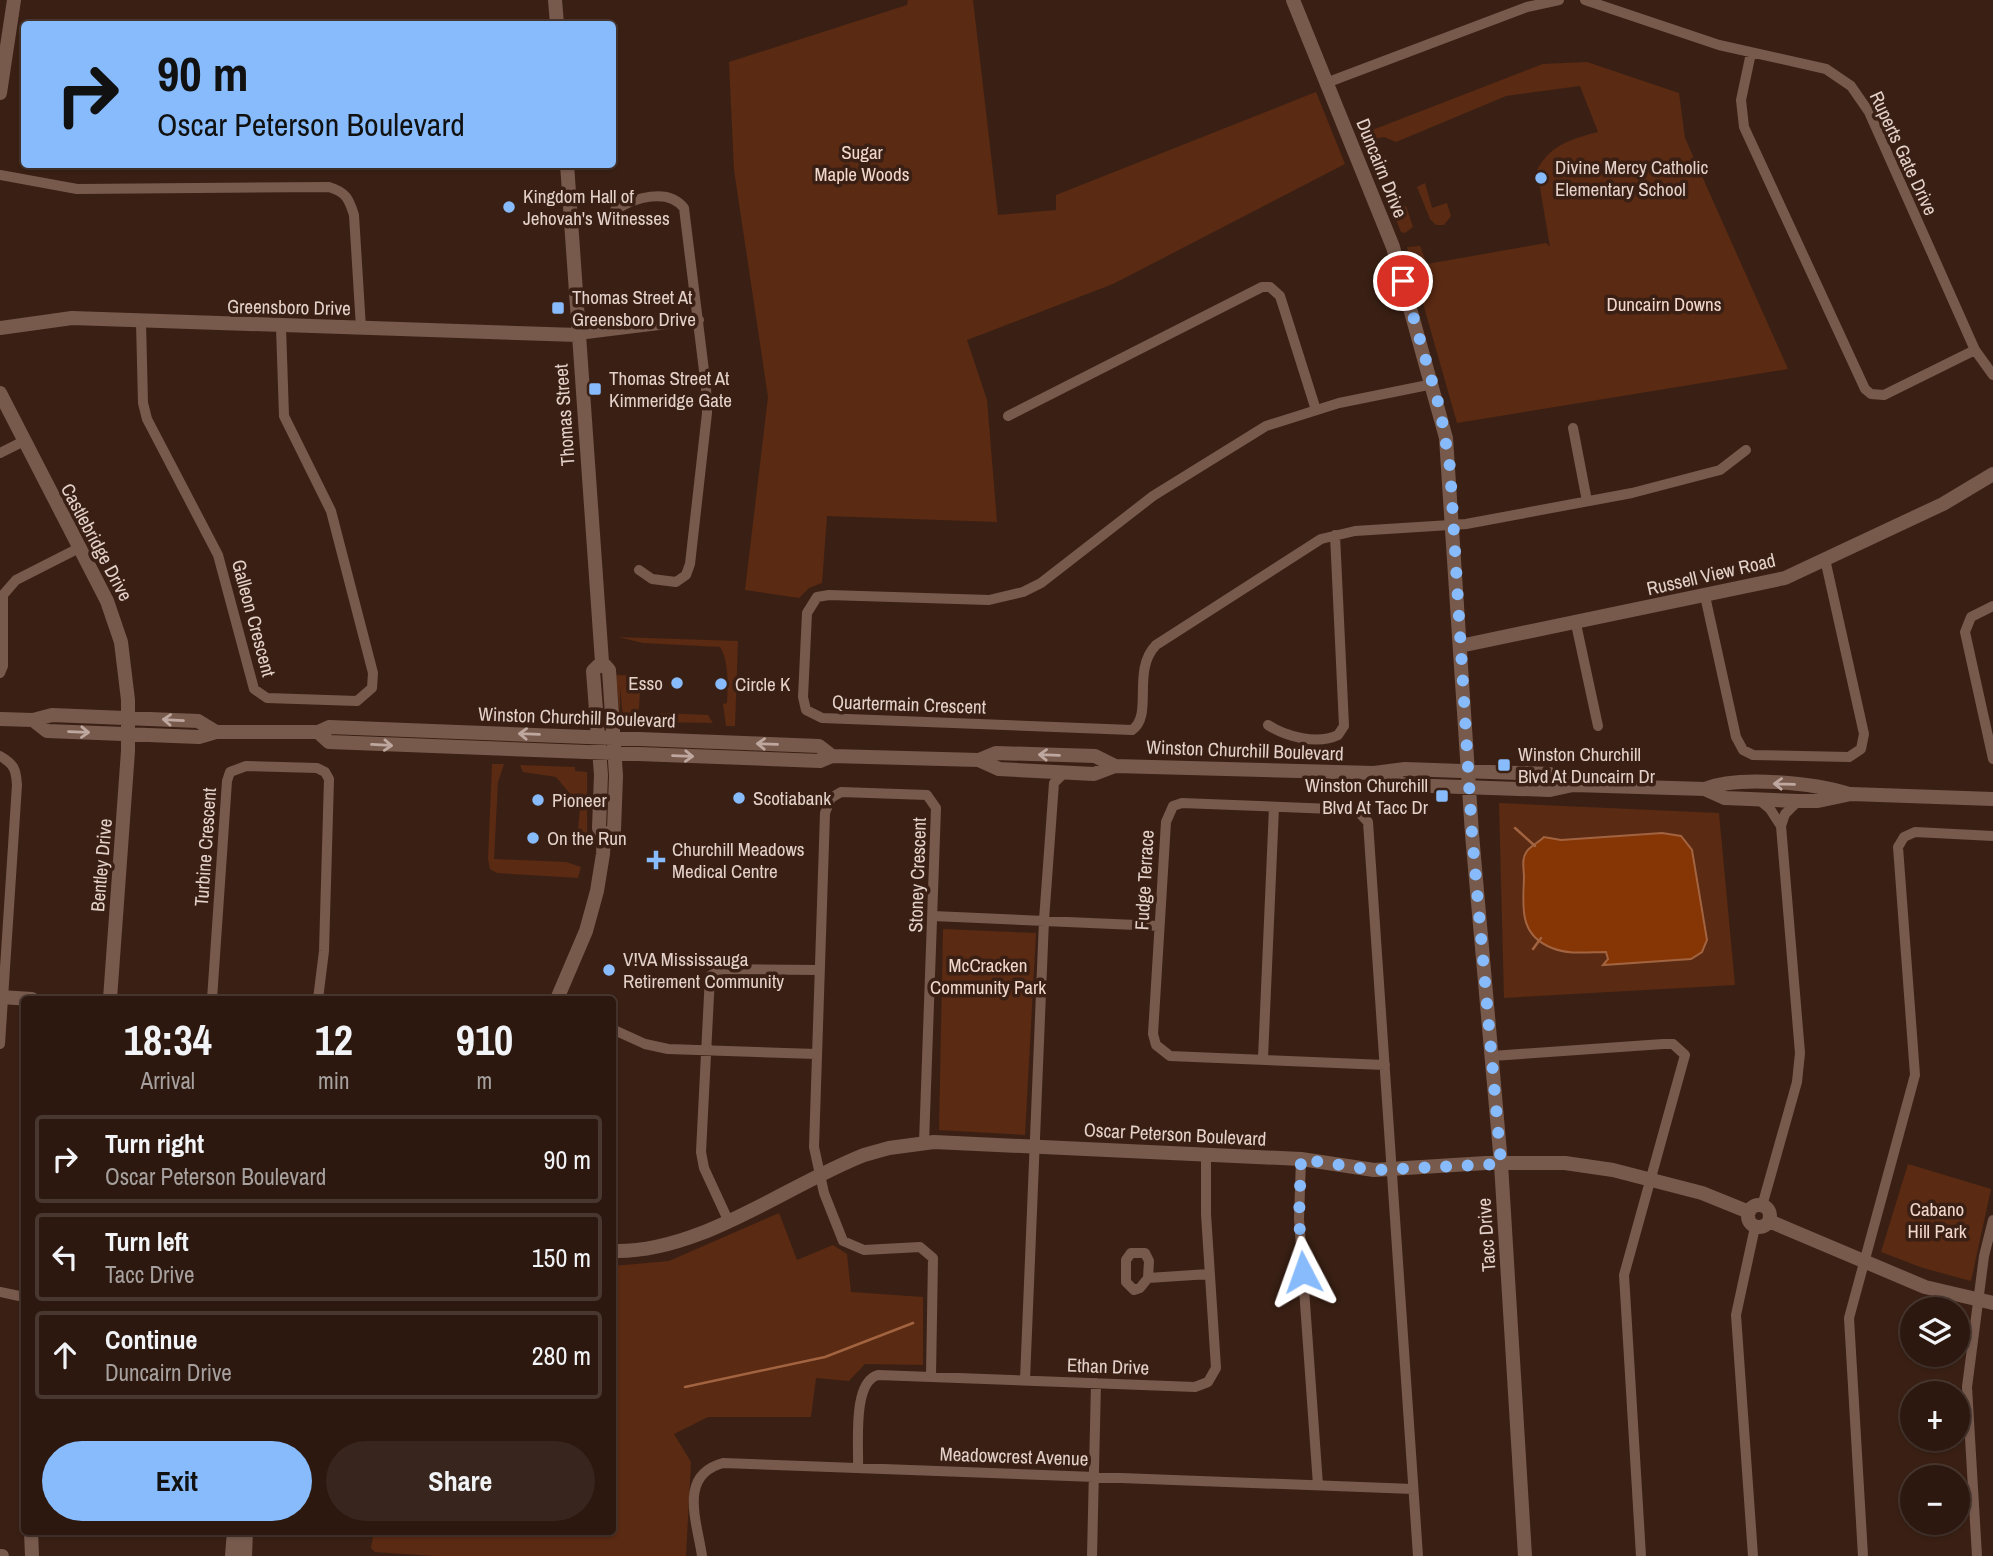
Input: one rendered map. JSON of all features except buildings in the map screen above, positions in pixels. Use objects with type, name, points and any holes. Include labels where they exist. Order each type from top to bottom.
[{"type":"street","points":[[0,93],[15,0]]},
{"type":"street","points":[[555,0],[557,21]]},
{"type":"street","name":"Duncairn Drive","points":[[1293,0],[1393,247],[1446,438],[1469,787]]},
{"type":"street","points":[[1510,0],[1512,13]]},
{"type":"street","points":[[1326,83],[1512,13],[1559,0]]},
{"type":"street","name":"Ruperts Gate Drive","points":[[1591,0],[1751,53],[1826,69],[1851,86],[1861,98],[1975,350],[1993,375]]},
{"type":"street","points":[[1751,53],[1741,100],[1744,127],[1865,389],[1877,396],[1884,395],[1975,350]]},
{"type":"street","name":"Thomas Street","points":[[567,168],[602,662],[609,670],[615,754],[614,831],[604,836]]},
{"type":"street","points":[[0,175],[77,190],[329,187],[341,190],[349,199],[354,215],[361,328]]},
{"type":"street","points":[[615,210],[628,202],[667,195],[677,199],[686,216],[707,413],[690,564],[686,575],[676,582],[662,582],[639,570]]},
{"type":"street","points":[[1008,416],[1262,287],[1270,287],[1280,296],[1316,410]]},
{"type":"street","name":"Greensboro Drive","points":[[0,328],[57,318],[578,335]]},
{"type":"street","points":[[578,335],[699,320]]},
{"type":"street","name":"Galleon Crescent","points":[[141,322],[145,411],[218,555],[254,689],[267,698],[357,701],[372,688],[373,673],[334,519],[284,416],[281,327]]},
{"type":"street","name":"Quartermain Crescent","points":[[1433,384],[1316,410],[1253,433],[1135,509],[1041,583],[1023,592],[989,600],[829,595],[817,597],[807,613],[804,703],[810,713],[822,718],[1132,730],[1137,726],[1142,712],[1144,662],[1157,645],[1310,545],[1335,535],[1355,531],[1452,525],[1632,493],[1720,470],[1746,450]]},
{"type":"street","name":"Castlebridge Drive","points":[[0,393],[116,621],[128,734]]},
{"type":"street","points":[[1573,428],[1587,501]]},
{"type":"street","points":[[0,453],[23,442]]},
{"type":"street","name":"Russell View Road","points":[[1460,646],[1576,624],[1785,578],[1955,498],[1993,474]]},
{"type":"street","points":[[1268,725],[1297,738],[1328,738],[1338,735],[1344,726],[1335,535]]},
{"type":"street","points":[[0,674],[3,666],[3,594],[16,580],[79,548]]},
{"type":"street","points":[[1705,596],[1735,737],[1743,750],[1753,755],[1849,757],[1861,749],[1864,734],[1825,559]]},
{"type":"street","points":[[1993,606],[1971,617],[1965,632],[1993,759]]},
{"type":"street","points":[[1576,624],[1598,726]]},
{"type":"street","name":"Thomas Street","points":[[558,996],[582,940],[597,891],[604,836],[598,828],[599,753],[593,671],[602,662]]},
{"type":"street","name":"Winston Churchill Boulevard","points":[[0,719],[33,720],[52,715],[198,721],[216,732]]},
{"type":"street","name":"Winston Churchill Boulevard","points":[[33,720],[47,731],[199,737],[216,732],[318,732],[329,726],[819,746],[832,756]]},
{"type":"street","name":"Winston Churchill Boulevard","points":[[318,732],[329,742],[820,761],[832,756],[979,760],[999,769],[1040,772],[1059,778],[1094,775],[1115,765]]},
{"type":"street","name":"Bentley Drive","points":[[110,996],[128,734]]},
{"type":"street","name":"Winston Churchill Boulevard","points":[[979,760],[996,753],[1095,756],[1115,765],[1374,774],[1405,769],[1550,774],[1573,785]]},
{"type":"street","points":[[0,756],[12,763],[17,778],[0,1044]]},
{"type":"street","name":"Turbine Crescent","points":[[212,996],[228,781],[230,772],[246,766],[317,768],[325,772],[329,779],[324,951],[318,996]]},
{"type":"street","name":"Winston Churchill Boulevard","points":[[1374,774],[1405,785],[1550,790],[1573,785],[1705,789],[1725,798],[1798,801],[1818,801],[1851,794],[1993,799]]},
{"type":"street","points":[[1026,1380],[1044,920],[1059,778]]},
{"type":"street","name":"Winston Churchill Boulevard","points":[[1705,789],[1722,782],[1824,785],[1851,794]]},
{"type":"street","name":"Tacc Drive","points":[[1469,787],[1501,1164],[1525,1556]]},
{"type":"street","name":"Stoney Crescent","points":[[924,1143],[937,816],[930,797],[848,791],[835,794],[825,813],[813,1135],[820,1174],[837,1233],[848,1245],[864,1250],[920,1247],[933,1258],[931,1376]]},
{"type":"street","points":[[1756,1209],[1770,1213],[1769,1221],[1763,1227],[1755,1227],[1750,1222],[1800,1069],[1780,826],[1774,813],[1758,799]]},
{"type":"street","points":[[1780,826],[1785,814],[1798,801]]},
{"type":"street","name":"Fudge Terrace","points":[[1385,1065],[1170,1056],[1156,1045],[1153,1034],[1166,822],[1167,812],[1173,806],[1182,803],[1357,810],[1368,822],[1385,1065],[1391,1170],[1418,1556]]},
{"type":"street","points":[[1263,1058],[1274,807]]},
{"type":"street","points":[[1863,1556],[1849,1329],[1863,1262],[1915,1074],[1898,847],[1904,837],[1915,832],[1993,836]]},
{"type":"street","points":[[933,916],[1159,926]]},
{"type":"street","points":[[728,1220],[704,1168],[701,1152],[707,984],[715,971],[819,970]]},
{"type":"street","points":[[2,998],[21,999]]},
{"type":"street","points":[[616,1031],[645,1044],[668,1049],[816,1055]]},
{"type":"street","points":[[1492,1056],[1663,1044],[1681,1048],[1685,1055],[1685,1066],[1624,1275],[1641,1556]]},
{"type":"street","name":"Oscar Peterson Boulevard","points":[[616,1251],[641,1250],[685,1240],[864,1155],[924,1143],[1301,1159],[1391,1170],[1565,1163],[1652,1180],[1756,1209]]},
{"type":"street","name":"Ethan Drive","points":[[858,1468],[861,1393],[865,1383],[878,1375],[1195,1387],[1212,1379],[1216,1368],[1209,1274],[1206,1155]]},
{"type":"street","points":[[1301,1159],[1299,1219],[1318,1485]]},
{"type":"street","points":[[1977,1556],[1967,1387],[1978,1300],[1993,1220]]},
{"type":"street","points":[[1769,1221],[1925,1287],[1993,1303]]},
{"type":"street","points":[[1753,1556],[1736,1315],[1755,1227]]},
{"type":"street","points":[[1148,1278],[1209,1274]]},
{"type":"street","points":[[0,1293],[21,1296]]},
{"type":"street","points":[[1092,1556],[1096,1383]]},
{"type":"street","name":"Meadowcrest Avenue","points":[[702,1556],[694,1491],[698,1476],[707,1469],[730,1463],[1413,1489]]},
{"type":"street","points":[[31,1535],[32,1556]]},
{"type":"street","points":[[232,1556],[234,1535]]},
{"type":"street","points":[[245,1556],[246,1535]]},
{"type":"green space","name":"Sugar Maple Woods","points":[[908,0],[973,0],[998,215],[1056,210],[1056,195],[1316,92],[1345,164],[1113,284],[967,340],[987,400],[997,522],[827,516],[822,583],[809,588],[799,598],[745,590],[768,397],[734,170],[729,62],[907,5]]},
{"type":"green space","name":"Duncairn Downs","points":[[1587,62],[1679,93],[1685,138],[1788,369],[1457,423],[1407,247],[1420,246],[1427,264],[1546,243],[1550,247],[1537,170],[1556,148],[1571,140],[1598,132],[1580,86],[1506,96],[1396,142],[1384,137],[1364,141],[1362,134],[1543,64]]},
{"type":"green space","points":[[1375,152],[1385,156],[1388,161],[1382,164],[1400,208],[1406,206],[1413,227],[1405,233],[1401,232],[1370,154]]},
{"type":"green space","points":[[1425,183],[1432,208],[1447,203],[1451,216],[1444,225],[1436,225],[1430,219],[1417,187]]},
{"type":"green space","points":[[618,637],[738,641],[735,726],[726,726],[723,704],[727,703],[727,674],[720,647],[643,643]]},
{"type":"green space","points":[[616,675],[641,676],[638,722],[623,718],[620,686],[620,717]]},
{"type":"green space","points":[[661,713],[708,715],[713,723],[655,722]]},
{"type":"green space","points":[[492,764],[504,764],[498,782],[494,859],[566,862],[581,867],[578,878],[497,873],[490,869],[488,859]]},
{"type":"green space","points":[[520,765],[575,767],[575,771],[587,772],[587,836],[570,831],[578,829],[580,809],[571,808],[571,795],[556,777],[523,772]]},
{"type":"green space","points":[[1499,803],[1719,813],[1735,985],[1504,998]],"holes":[[[1662,833],[1681,836],[1612,966],[1607,952],[1556,947],[1533,932],[1526,920],[1523,904],[1525,861],[1527,854],[1544,837],[1561,840]]]},
{"type":"green space","name":"McCracken Community Park","points":[[943,929],[1036,933],[1025,1135],[939,1130]]},
{"type":"green space","name":"Cabano Hill Park","points":[[1908,1164],[1991,1189],[1971,1281],[1923,1268],[1881,1252]]},
{"type":"green space","points":[[779,1213],[797,1260],[833,1245],[847,1254],[851,1292],[923,1297],[923,1365],[865,1364],[849,1381],[816,1378],[811,1417],[708,1417],[674,1434],[691,1462],[686,1556],[435,1556],[375,1552],[371,1548],[373,1535],[616,1535],[616,1266],[669,1261]]},
{"type":"shaded area","points":[[1662,833],[1681,836],[1692,850],[1707,940],[1702,952],[1691,959],[1603,965],[1608,959],[1606,952],[1565,952],[1552,948],[1533,935],[1523,909],[1523,860],[1531,847],[1544,837],[1561,840]]},
{"type":"waterway","points":[[1515,828],[1535,846]]},
{"type":"waterway","points":[[1533,949],[1541,938]]},
{"type":"waterway","points":[[685,1387],[825,1357],[913,1323]]},
{"type":"place","name":"Divine Mercy Catholic Elementary School","points":[[1541,178]]},
{"type":"place","name":"Kingdom Hall of Jehovah's Witnesses","points":[[509,207]]},
{"type":"place","name":"Thomas Street At Greensboro Drive","points":[[558,308]]},
{"type":"place","name":"Thomas Street At Kimmeridge Gate","points":[[595,389]]},
{"type":"place","name":"Esso","points":[[677,683]]},
{"type":"place","name":"Circle K","points":[[721,684]]},
{"type":"place","name":"Winston Churchill Blvd At Duncairn Dr","points":[[1504,765]]},
{"type":"place","name":"Winston Churchill Blvd At Tacc Dr","points":[[1442,796]]},
{"type":"place","name":"Scotiabank","points":[[739,798]]},
{"type":"place","name":"Pioneer","points":[[538,800]]},
{"type":"place","name":"On the Run","points":[[533,838]]},
{"type":"place","name":"Churchill Meadows Medical Centre","points":[[656,860]]},
{"type":"place","name":"V!VA Mississauga Retirement Community","points":[[609,970]]},
{"type":"route","points":[[1303,1272],[1299,1219],[1301,1159],[1374,1170],[1501,1164],[1472,834],[1452,537],[1450,467],[1440,409],[1403,281]]}]
